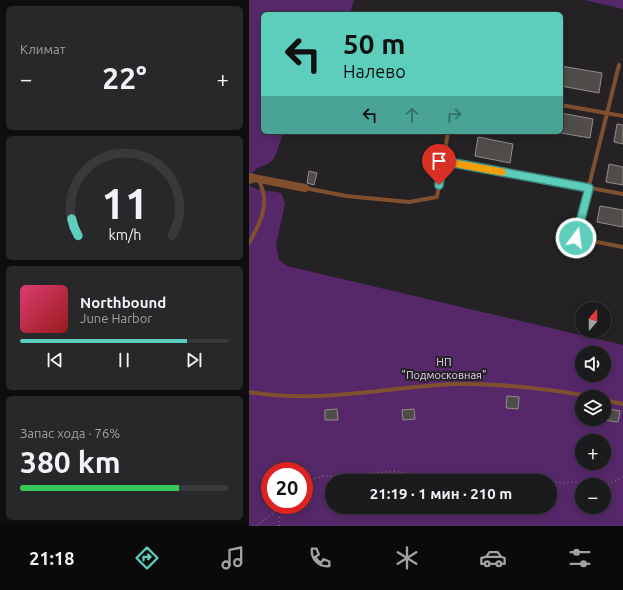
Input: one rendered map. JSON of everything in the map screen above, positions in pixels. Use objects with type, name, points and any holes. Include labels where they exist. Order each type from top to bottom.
[{"type":"street","points":[[249,177],[305,188]]},
{"type":"lane","points":[[619,65],[576,238],[623,247]]},
{"type":"lane","points":[[563,105],[623,116]]},
{"type":"lane","points":[[305,188],[346,196],[409,202],[437,196],[448,134]]},
{"type":"lane","points":[[443,161],[623,194]]},
{"type":"lane","points":[[249,182],[258,179],[263,187],[264,197],[263,214],[249,243]]},
{"type":"lane","points":[[249,392],[265,395],[307,397],[457,384],[511,387],[575,395]]},
{"type":"lane","points":[[611,401],[623,404]]},
{"type":"path","points":[[367,474],[395,471],[407,474]]},
{"type":"path","points":[[313,479],[325,476]]},
{"type":"path","points":[[611,483],[623,477]]},
{"type":"path","points":[[557,482],[575,482]]},
{"type":"path","points":[[256,526],[274,514]]},
{"type":"path","points":[[279,526],[280,514]]},
{"type":"green space","name":"НП \"Подмосковная\"","points":[[249,0],[354,0],[351,12],[261,12],[261,134],[283,134],[278,150],[272,161],[256,169],[251,178],[250,186],[261,190],[281,193],[285,203],[276,245],[279,260],[287,266],[575,334],[575,338],[593,338],[623,345],[623,526],[249,526]]},
{"type":"green space","points":[[585,0],[623,0],[623,9]]},
{"type":"building","points":[[563,66],[602,73],[599,93],[563,86]]},
{"type":"building","points":[[563,113],[593,119],[590,138],[563,133]]},
{"type":"building","points":[[617,124],[623,125],[623,144],[614,142]]},
{"type":"building","points":[[478,137],[513,144],[510,163],[475,156]]},
{"type":"building","points":[[609,164],[623,167],[623,185],[606,182]]},
{"type":"building","points":[[309,171],[317,173],[314,185],[307,183]]},
{"type":"building","points":[[600,206],[623,210],[623,227],[597,222]]},
{"type":"building","points":[[507,396],[519,397],[518,409],[506,408]]},
{"type":"building","points":[[337,409],[338,420],[325,420],[325,410]]},
{"type":"building","points":[[414,409],[415,419],[403,420],[402,410]]},
{"type":"building","points":[[611,409],[620,411],[618,422],[611,421]]},
{"type":"slow traffic","points":[[458,164],[502,172]]},
{"type":"route","points":[[439,185],[443,161],[589,188],[576,238]]}]
